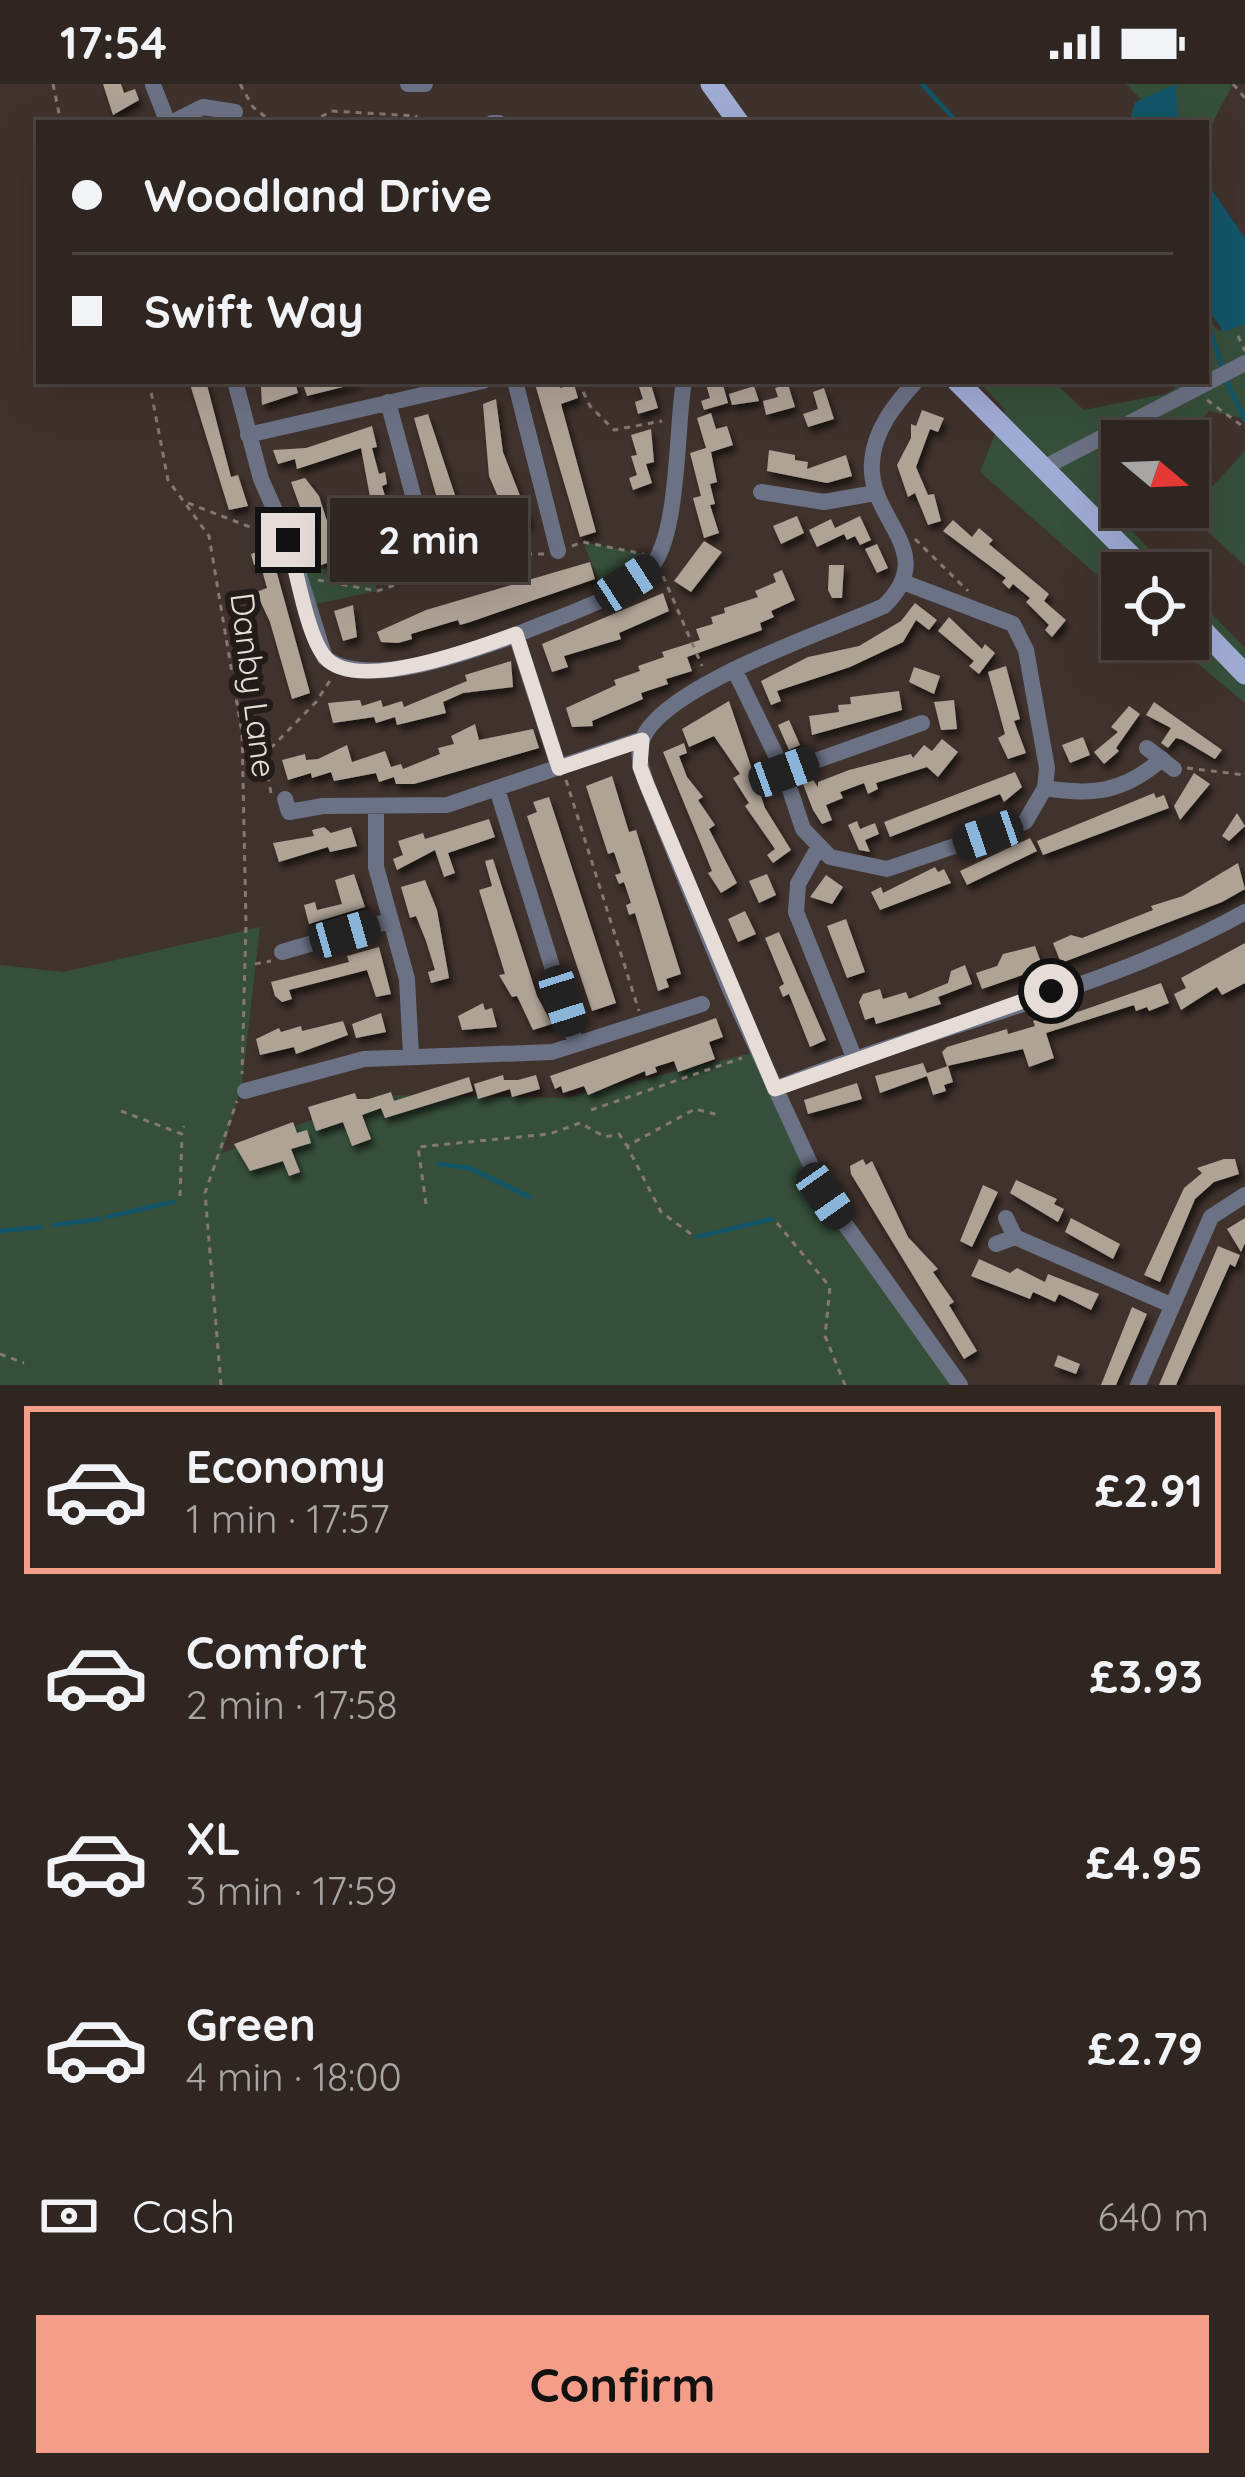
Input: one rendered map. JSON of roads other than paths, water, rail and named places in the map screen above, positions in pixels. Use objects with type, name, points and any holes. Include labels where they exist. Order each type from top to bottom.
[{"type":"main road","points":[[711,84],[737,120]]},
{"type":"main road","points":[[960,384],[1128,552]]},
{"type":"main road","points":[[1209,637],[1245,674]]},
{"type":"street","points":[[408,84],[425,84]]},
{"type":"street","points":[[153,85],[169,120]]},
{"type":"street","points":[[176,120],[203,107],[235,112]]},
{"type":"street","points":[[236,384],[248,435],[288,540],[318,645],[336,666],[357,672],[422,663],[516,634],[605,598],[656,560],[669,520],[683,384]]},
{"type":"street","points":[[248,435],[469,384]]},
{"type":"street","points":[[515,384],[558,551]]},
{"type":"street","points":[[914,384],[885,420],[872,460],[875,493],[901,536],[903,582],[884,606],[800,638],[657,717],[642,740],[640,767],[825,1196],[961,1385]]},
{"type":"street","points":[[1045,466],[1209,384]]},
{"type":"street","points":[[388,402],[434,559]]},
{"type":"street","points":[[761,491],[824,502],[875,493]]},
{"type":"street","points":[[533,534],[553,529]]},
{"type":"street","points":[[735,671],[784,772],[803,829],[818,848],[847,864],[887,868],[1025,822],[1045,788],[1032,680],[1019,634],[1001,616],[903,582]]},
{"type":"street","points":[[516,634],[560,768]]},
{"type":"street","points":[[784,772],[922,720]]},
{"type":"street","points":[[284,809],[446,805],[642,740]]},
{"type":"street","points":[[1045,788],[1080,795],[1114,790],[1161,759]]},
{"type":"street","points":[[496,789],[577,1044]]},
{"type":"street","points":[[376,806],[376,867],[406,979],[411,1055]]},
{"type":"street","points":[[818,848],[798,884],[796,912],[854,1057]]},
{"type":"street","points":[[775,1089],[854,1057],[1190,943],[1245,912]]},
{"type":"street","points":[[293,944],[389,921]]},
{"type":"street","points":[[251,1083],[354,1060],[538,1054],[643,1024],[681,1003],[702,1004]]},
{"type":"street","points":[[1138,1385],[1210,1217],[1245,1196]]},
{"type":"street","points":[[1006,1218],[1015,1237],[1171,1306]]},
{"type":"street","points":[[996,1244],[1015,1237]]},
{"type":"water","points":[[1176,84],[1178,120],[1130,120],[1135,102]]},
{"type":"water","points":[[1209,185],[1245,238],[1245,324],[1224,332],[1209,311]]},
{"type":"waterway","points":[[922,84],[955,120]]},
{"type":"waterway","points":[[1209,326],[1223,369]]},
{"type":"waterway","points":[[1226,380],[1245,420]]},
{"type":"waterway","points":[[438,1164],[470,1168],[529,1197]]},
{"type":"waterway","points":[[107,1217],[173,1202]]},
{"type":"waterway","points":[[53,1225],[100,1219]]},
{"type":"waterway","points":[[697,1237],[772,1219]]},
{"type":"waterway","points":[[0,1231],[41,1227]]}]
